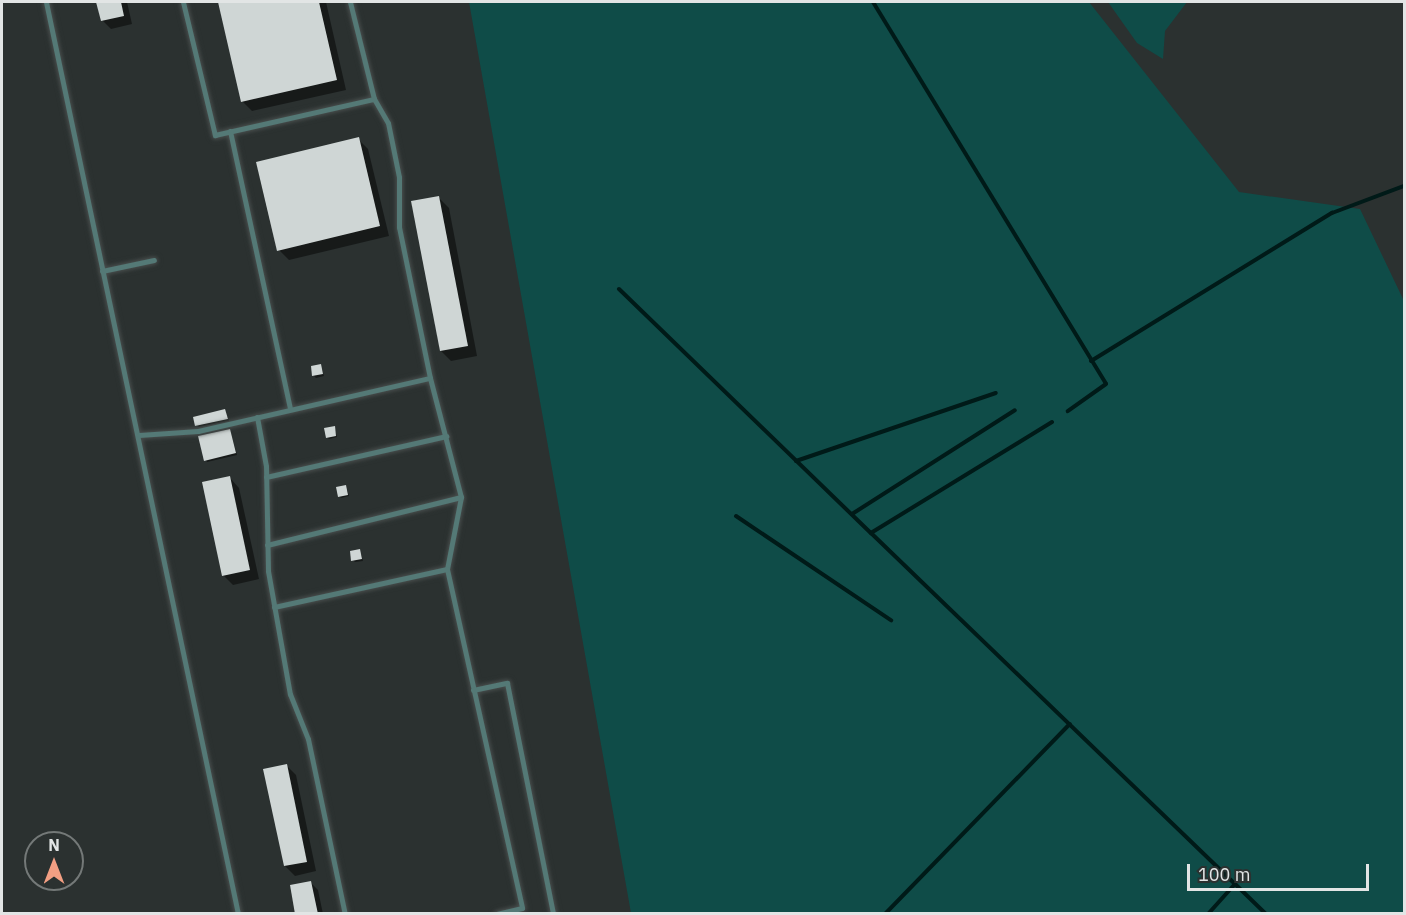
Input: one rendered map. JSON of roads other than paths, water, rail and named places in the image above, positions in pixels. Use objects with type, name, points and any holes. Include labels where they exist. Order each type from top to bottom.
[{"type":"lane","points":[[46,2],[139,435],[238,914]]},
{"type":"lane","points":[[183,2],[214,135],[374,99]]},
{"type":"lane","points":[[350,2],[374,99],[388,123],[399,177],[399,227],[430,378],[461,497],[447,569],[522,908],[496,914]]},
{"type":"lane","points":[[230,131],[290,410]]},
{"type":"lane","points":[[102,271],[154,260]]},
{"type":"lane","points":[[139,435],[198,431],[430,378]]},
{"type":"lane","points":[[257,417],[266,477],[268,571],[274,607],[290,694],[308,739],[345,914]]},
{"type":"lane","points":[[266,477],[446,436]]},
{"type":"lane","points":[[267,545],[461,497]]},
{"type":"lane","points":[[274,607],[447,569]]},
{"type":"lane","points":[[473,690],[507,683],[554,914]]},
{"type":"waterway","points":[[873,2],[1106,384],[1068,411]]},
{"type":"waterway","points":[[1091,361],[1332,213],[1404,186]]},
{"type":"waterway","points":[[619,289],[871,533]]},
{"type":"waterway","points":[[796,461],[996,393]]},
{"type":"waterway","points":[[852,514],[1015,410]]},
{"type":"waterway","points":[[1052,422],[871,533],[1235,884]]},
{"type":"waterway","points":[[736,516],[891,620]]},
{"type":"waterway","points":[[885,914],[1070,724]]},
{"type":"waterway","points":[[1208,914],[1235,884],[1266,914]]}]
